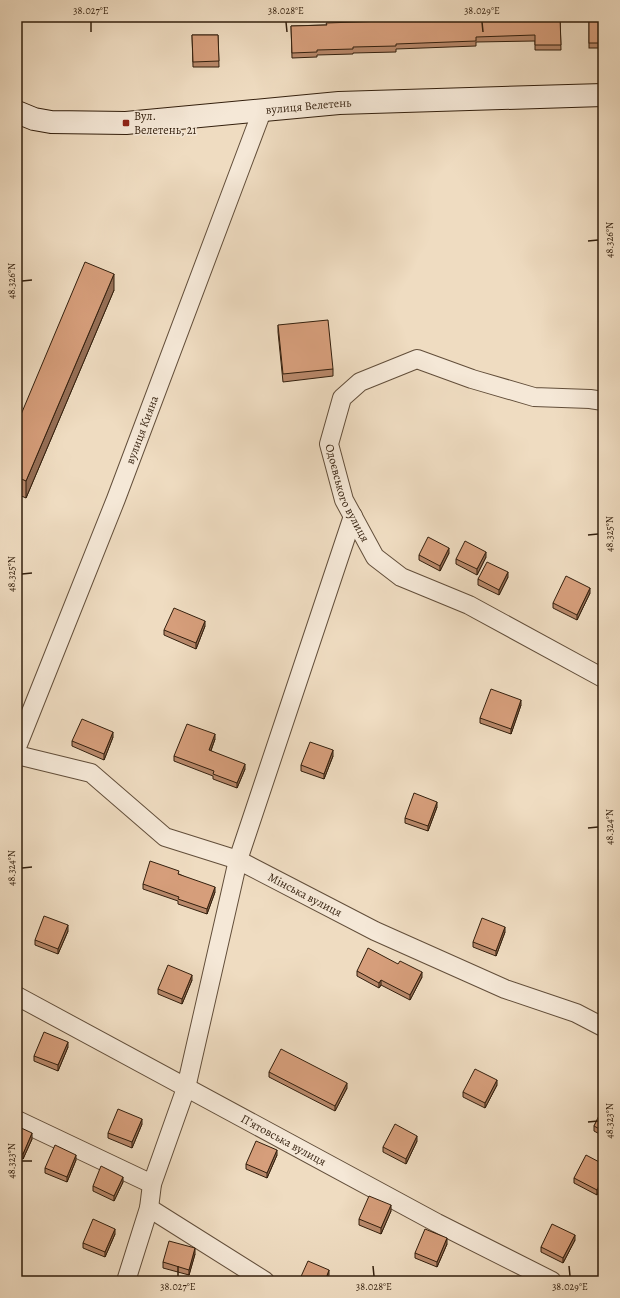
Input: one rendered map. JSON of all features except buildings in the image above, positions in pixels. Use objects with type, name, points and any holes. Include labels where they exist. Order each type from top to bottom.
[{"type":"street","name":"вулиця Велетень","points":[[17,112],[34,119],[51,122],[126,123],[339,103],[603,95]]},
{"type":"street","name":"вулиця Кияна","points":[[17,747],[116,499],[262,111]]},
{"type":"street","name":"Одоєвського вулиця","points":[[603,401],[534,396],[472,379],[417,359],[360,382],[342,398],[329,444],[344,500],[375,556],[401,577],[469,605],[603,678]]},
{"type":"street","points":[[126,1281],[149,1208],[152,1184],[186,1088],[238,860],[353,516]]},
{"type":"street","name":"Мінська вулиця","points":[[17,755],[91,773],[165,837],[238,860],[375,931],[506,989],[576,1013],[603,1027]]},
{"type":"street","name":"П’ятовська вулиця","points":[[17,996],[437,1223],[552,1281]]},
{"type":"street","points":[[17,1120],[152,1184]]},
{"type":"street","points":[[149,1208],[265,1281]]},
{"type":"place","name":"Вул. Велетень, 21","points":[[126,123]]}]
